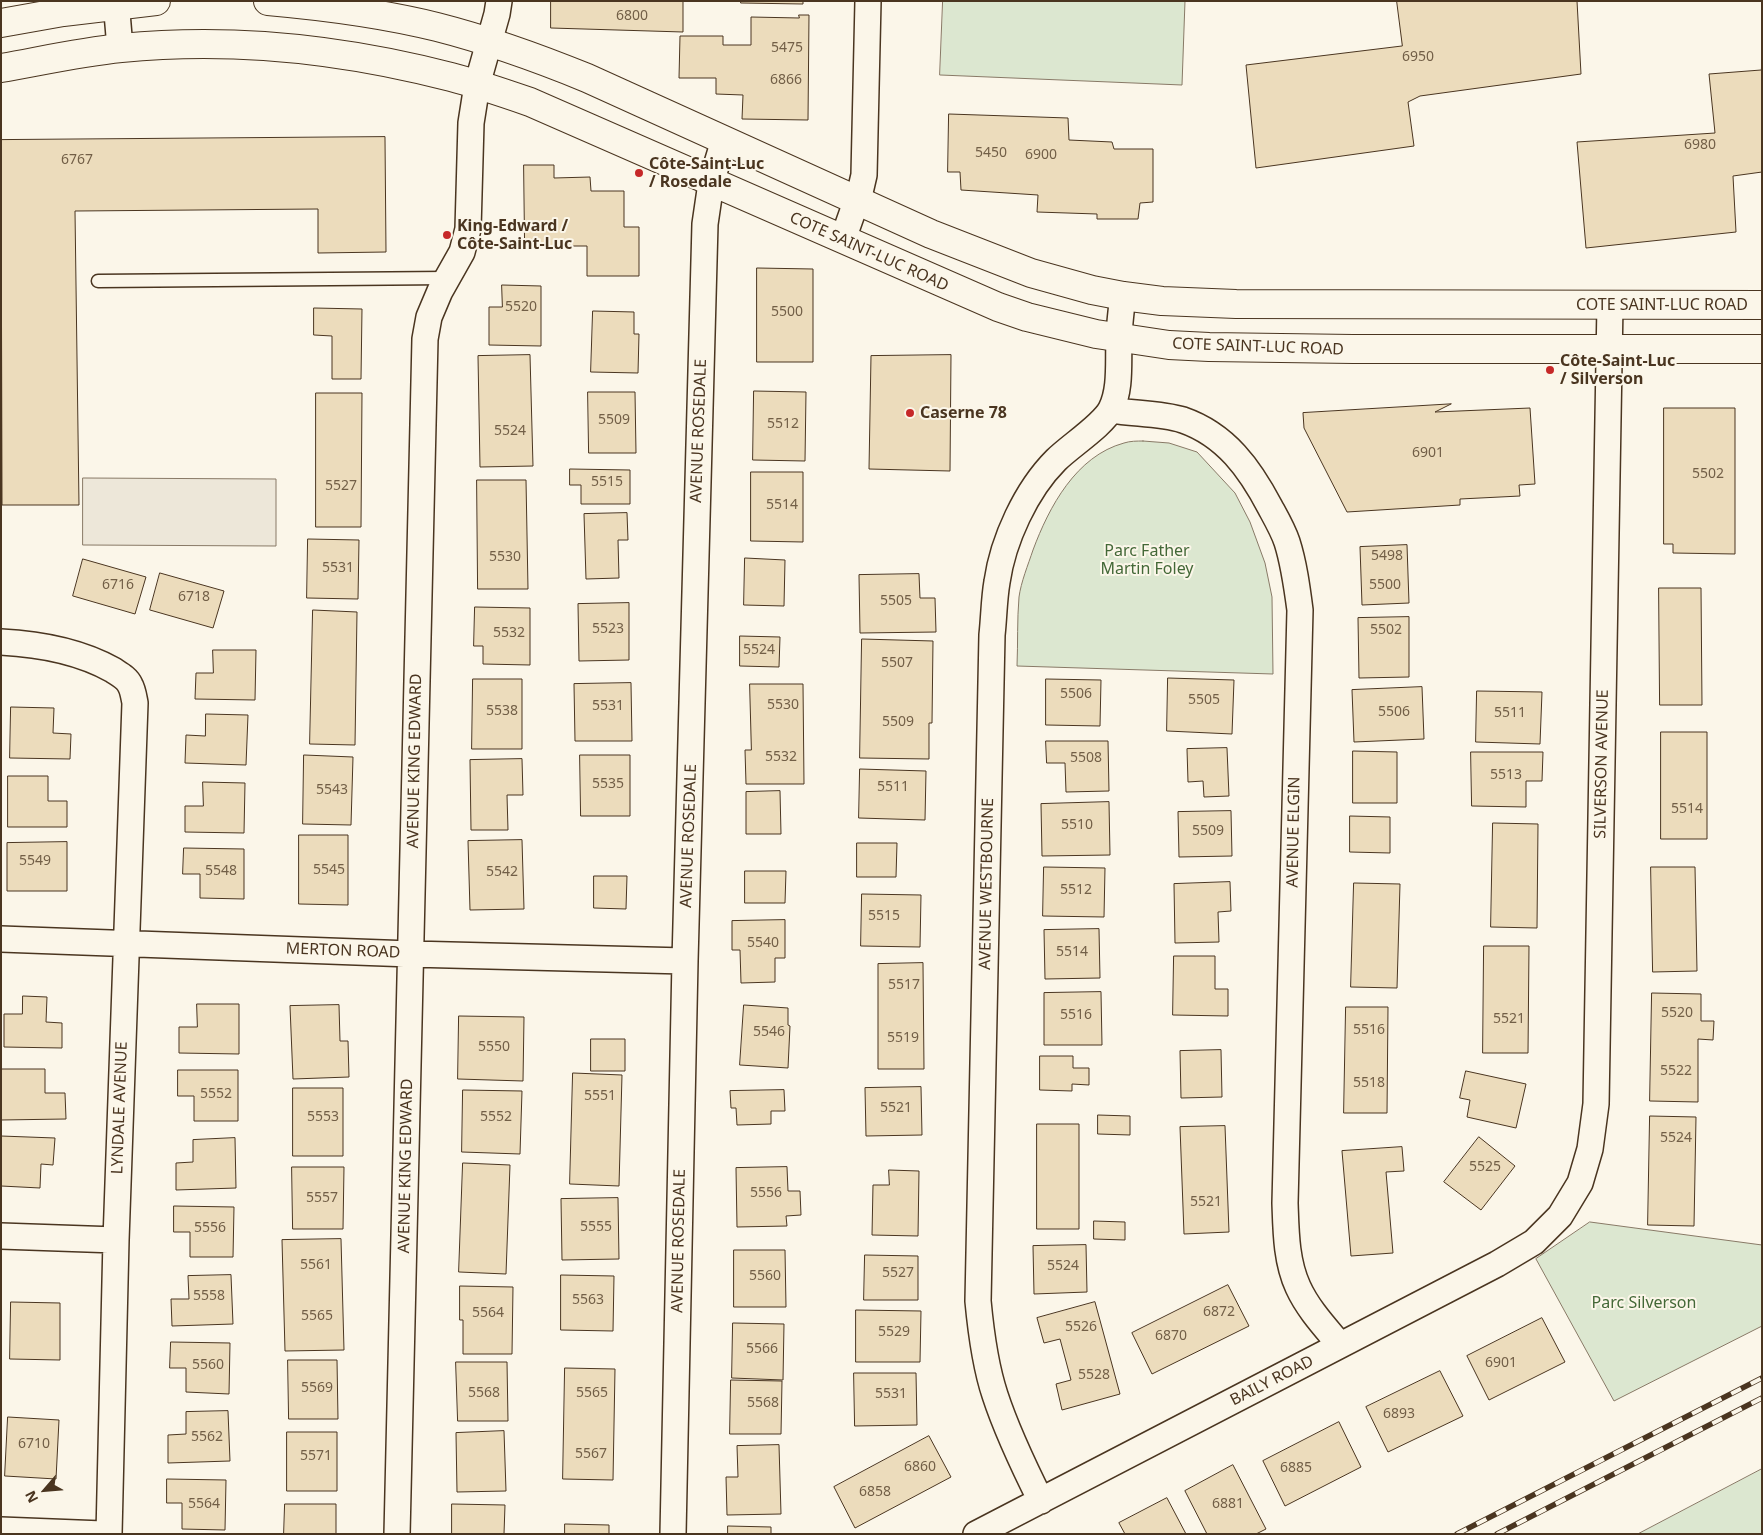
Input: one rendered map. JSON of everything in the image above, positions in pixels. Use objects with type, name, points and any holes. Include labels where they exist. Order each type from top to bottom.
[{"type":"main road","points":[[1,23],[116,4],[156,1]]},
{"type":"main road","name":"COTE SAINT-LUC ROAD","points":[[268,1],[375,14],[436,26],[490,42],[588,78],[954,243],[1031,273],[1092,290],[1162,301],[1236,304],[1762,305]]},
{"type":"main road","name":"COTE SAINT-LUC ROAD","points":[[1,68],[120,48],[224,44],[291,48],[365,57],[451,77],[530,102],[711,183],[998,307],[1057,325],[1119,338],[1169,345],[1209,347],[1610,350],[1762,349]]},
{"type":"street","name":"AVENUE KING EDWARD","points":[[397,1534],[425,338],[429,317],[462,252],[468,229],[470,123],[477,85],[490,42],[499,1]]},
{"type":"street","points":[[843,239],[862,182],[865,158],[868,1]]},
{"type":"street","points":[[116,4],[120,48]]},
{"type":"street","name":"AVENUE ROSEDALE","points":[[673,1534],[685,961],[705,224],[711,183],[724,140]]},
{"type":"street","points":[[1111,410],[1117,387],[1123,296]]},
{"type":"street","name":"SILVERSON AVENUE","points":[[1560,1216],[1580,1183],[1590,1149],[1596,1104],[1610,304]]},
{"type":"street","name":"AVENUE ELGIN","points":[[1111,410],[1183,420],[1214,436],[1228,447],[1252,474],[1273,512],[1286,540],[1296,574],[1300,610],[1285,1204],[1287,1248],[1297,1286],[1314,1314],[1340,1345]]},
{"type":"street","name":"AVENUE WESTBOURNE","points":[[1041,1501],[1004,1421],[994,1394],[981,1332],[978,1301],[992,635],[997,581],[1006,544],[1019,512],[1034,487],[1052,464],[1111,410]]},
{"type":"street","name":"LYNDALE AVENUE","points":[[1,642],[25,643],[67,651],[102,664],[121,675],[130,684],[135,703],[116,1240],[109,1534]]},
{"type":"street","name":"MERTON ROAD","points":[[1,939],[411,954],[685,961]]},
{"type":"street","name":"BAILY ROAD","points":[[976,1534],[1497,1264],[1534,1242],[1560,1216]]},
{"type":"street","points":[[1,1236],[116,1240]]},
{"type":"street","points":[[1,1530],[103,1534]]},
{"type":"lane","points":[[98,281],[448,278]]},
{"type":"green space","points":[[943,1],[1185,1],[1182,85],[940,75]]},
{"type":"green space","name":"Parc Father Martin Foley","points":[[1143,441],[1169,443],[1197,452],[1235,493],[1250,522],[1265,563],[1272,597],[1273,674],[1017,666],[1018,606],[1021,585],[1047,517],[1066,485],[1092,459],[1124,443]]},
{"type":"green space","name":"Parc Silverson","points":[[1590,1222],[1762,1245],[1762,1326],[1614,1401],[1536,1259]]},
{"type":"green space","points":[[1762,1469],[1762,1534],[1638,1534]]},
{"type":"shaded area","points":[[83,478],[276,479],[276,546],[83,545]]},
{"type":"building","points":[[551,1],[683,1],[683,32],[551,28]]},
{"type":"building","points":[[741,1],[803,1],[803,4],[741,3]]},
{"type":"building","points":[[1397,1],[1577,1],[1581,74],[1420,96],[1408,102],[1414,146],[1256,168],[1246,65],[1402,46]]},
{"type":"building","points":[[799,15],[809,15],[808,120],[742,119],[743,95],[716,94],[716,78],[679,78],[680,36],[723,36],[723,45],[751,45],[751,17],[799,18]]},
{"type":"building","points":[[1762,56],[1762,172],[1733,176],[1736,232],[1586,248],[1577,142],[1715,133],[1709,74],[1761,70]]},
{"type":"building","points":[[949,114],[1068,118],[1069,140],[1112,142],[1114,149],[1153,149],[1153,202],[1140,203],[1138,219],[1097,219],[1097,214],[1037,212],[1038,195],[961,190],[960,172],[948,172]]},
{"type":"building","points":[[385,137],[386,252],[318,253],[318,209],[75,211],[79,505],[2,505],[1,140]]},
{"type":"building","points":[[524,165],[554,165],[554,178],[590,177],[591,191],[624,191],[624,227],[639,227],[639,276],[587,276],[587,246],[525,246]]},
{"type":"building","points":[[757,268],[813,269],[813,362],[757,362]]},
{"type":"building","points":[[502,285],[541,286],[541,346],[489,345],[489,307],[502,307]]},
{"type":"building","points":[[314,308],[362,309],[361,379],[332,379],[332,336],[314,335]]},
{"type":"building","points":[[593,311],[634,312],[634,334],[639,334],[638,373],[591,372]]},
{"type":"building","points":[[530,355],[533,466],[480,467],[478,356]]},
{"type":"building","name":"Caserne 78","points":[[951,355],[950,471],[869,469],[871,356]]},
{"type":"building","points":[[754,391],[806,392],[805,461],[753,460]]},
{"type":"building","points":[[588,392],[635,392],[636,453],[589,453]]},
{"type":"building","points":[[316,393],[362,393],[361,527],[316,527]]},
{"type":"building","points":[[1451,404],[1435,412],[1530,408],[1535,484],[1519,485],[1520,496],[1460,499],[1460,505],[1347,512],[1304,428],[1303,413]]},
{"type":"building","points":[[1664,408],[1735,408],[1735,554],[1673,553],[1673,544],[1664,544]]},
{"type":"building","points":[[570,469],[630,470],[630,504],[581,504],[581,485],[570,485]]},
{"type":"building","points":[[751,472],[803,472],[803,542],[751,541]]},
{"type":"building","points":[[477,480],[526,480],[528,589],[478,589]]},
{"type":"building","points":[[627,513],[628,540],[618,540],[619,578],[586,579],[584,514]]},
{"type":"building","points":[[308,539],[359,540],[358,599],[307,598]]},
{"type":"building","points":[[1407,545],[1409,603],[1362,605],[1360,547]]},
{"type":"building","points":[[745,558],[785,560],[784,606],[744,605]]},
{"type":"building","points":[[83,559],[146,577],[135,614],[73,596]]},
{"type":"building","points":[[160,573],[224,591],[213,628],[150,610]]},
{"type":"building","points":[[919,574],[920,598],[935,598],[936,632],[860,633],[859,575]]},
{"type":"building","points":[[1659,588],[1701,588],[1702,705],[1660,705]]},
{"type":"building","points":[[629,603],[629,660],[579,661],[578,604]]},
{"type":"building","points":[[475,607],[530,608],[530,665],[483,664],[483,646],[474,646]]},
{"type":"building","points":[[313,610],[357,612],[355,745],[310,744]]},
{"type":"building","points":[[1409,617],[1409,677],[1359,678],[1358,618]]},
{"type":"building","points":[[740,636],[780,637],[779,667],[740,666]]},
{"type":"building","points":[[862,639],[933,641],[932,723],[929,723],[929,759],[860,758]]},
{"type":"building","points":[[213,650],[256,650],[255,700],[195,699],[196,673],[213,673]]},
{"type":"building","points":[[1168,678],[1234,680],[1232,734],[1167,731]]},
{"type":"building","points":[[473,679],[522,679],[522,749],[472,749]]},
{"type":"building","points":[[1046,679],[1101,680],[1100,726],[1046,725]]},
{"type":"building","points":[[631,683],[632,741],[575,741],[574,684]]},
{"type":"building","points":[[750,684],[803,684],[804,784],[746,784],[745,750],[751,750]]},
{"type":"building","points":[[1422,687],[1424,739],[1354,742],[1352,690]]},
{"type":"building","points":[[1477,691],[1542,692],[1540,744],[1476,742]]},
{"type":"building","points":[[11,707],[54,708],[53,733],[71,734],[70,759],[10,758]]},
{"type":"building","points":[[206,714],[248,715],[246,765],[185,763],[186,735],[205,736]]},
{"type":"building","points":[[1661,732],[1707,732],[1707,839],[1661,839]]},
{"type":"building","points":[[1046,741],[1108,741],[1109,791],[1066,792],[1065,763],[1047,763]]},
{"type":"building","points":[[1227,748],[1229,796],[1204,797],[1203,781],[1188,782],[1187,749]]},
{"type":"building","points":[[1353,751],[1397,752],[1397,803],[1353,803]]},
{"type":"building","points":[[1471,752],[1543,752],[1542,781],[1526,781],[1526,807],[1472,806]]},
{"type":"building","points":[[304,755],[353,757],[351,825],[303,824]]},
{"type":"building","points":[[580,755],[630,755],[630,816],[581,816]]},
{"type":"building","points":[[522,759],[523,795],[507,795],[508,830],[471,830],[470,760]]},
{"type":"building","points":[[860,769],[926,771],[925,820],[859,818]]},
{"type":"building","points":[[8,776],[48,776],[48,801],[67,801],[67,827],[8,827]]},
{"type":"building","points":[[203,782],[245,783],[244,833],[185,832],[185,806],[203,806]]},
{"type":"building","points":[[780,791],[781,834],[746,834],[746,792]]},
{"type":"building","points":[[1109,802],[1110,855],[1042,856],[1041,804]]},
{"type":"building","points":[[1231,811],[1232,856],[1179,857],[1178,812]]},
{"type":"building","points":[[1350,816],[1390,817],[1390,853],[1350,852]]},
{"type":"building","points":[[1493,823],[1538,824],[1537,928],[1491,927]]},
{"type":"building","points":[[299,835],[348,835],[348,905],[299,904]]},
{"type":"building","points":[[522,840],[524,909],[470,910],[468,841]]},
{"type":"building","points":[[67,842],[67,891],[7,891],[7,843]]},
{"type":"building","points":[[857,843],[897,843],[896,877],[857,877]]},
{"type":"building","points":[[184,848],[244,849],[244,899],[200,898],[200,874],[183,874]]},
{"type":"building","points":[[1044,867],[1105,868],[1104,917],[1043,916]]},
{"type":"building","points":[[1651,867],[1695,867],[1697,971],[1653,972]]},
{"type":"building","points":[[745,871],[786,871],[785,903],[745,903]]},
{"type":"building","points":[[594,876],[627,876],[626,909],[594,908]]},
{"type":"building","points":[[1230,882],[1231,911],[1218,912],[1219,942],[1175,943],[1174,884]]},
{"type":"building","points":[[1354,883],[1400,884],[1397,988],[1351,987]]},
{"type":"building","points":[[862,894],[921,895],[920,947],[861,946]]},
{"type":"building","points":[[785,920],[785,958],[775,958],[775,982],[741,983],[740,950],[732,950],[732,921]]},
{"type":"building","points":[[1099,929],[1100,978],[1045,979],[1044,930]]},
{"type":"building","points":[[1484,946],[1529,946],[1528,1053],[1483,1053]]},
{"type":"building","points":[[1174,956],[1215,956],[1215,989],[1228,989],[1228,1016],[1173,1015]]},
{"type":"building","points":[[923,963],[924,1069],[878,1069],[878,964]]},
{"type":"building","points":[[1101,992],[1102,1045],[1044,1045],[1044,993]]},
{"type":"building","points":[[1652,993],[1701,994],[1701,1021],[1714,1021],[1713,1040],[1698,1039],[1698,1102],[1650,1101]]},
{"type":"building","points":[[23,996],[47,997],[46,1022],[62,1023],[62,1048],[4,1047],[4,1014],[22,1014]]},
{"type":"building","points":[[197,1004],[239,1004],[239,1054],[179,1053],[179,1027],[197,1027]]},
{"type":"building","points":[[339,1005],[340,1041],[348,1041],[349,1077],[293,1079],[290,1006]]},
{"type":"building","points":[[744,1005],[788,1008],[788,1025],[790,1026],[788,1068],[740,1065]]},
{"type":"building","points":[[1346,1007],[1388,1007],[1387,1113],[1344,1113]]},
{"type":"building","points":[[459,1016],[524,1017],[523,1081],[458,1079]]},
{"type":"building","points":[[591,1039],[625,1039],[625,1071],[591,1071]]},
{"type":"building","points":[[1221,1050],[1222,1097],[1181,1098],[1180,1051]]},
{"type":"building","points":[[1040,1056],[1073,1056],[1073,1068],[1089,1068],[1089,1085],[1072,1084],[1072,1091],[1040,1090]]},
{"type":"building","points":[[1,1069],[45,1069],[45,1093],[65,1093],[66,1119],[1,1120]]},
{"type":"building","points":[[178,1070],[238,1070],[238,1121],[194,1121],[194,1096],[178,1096]]},
{"type":"building","points":[[1466,1071],[1526,1084],[1516,1128],[1467,1117],[1470,1100],[1460,1098]]},
{"type":"building","points":[[573,1073],[622,1075],[619,1186],[570,1184]]},
{"type":"building","points":[[921,1087],[922,1135],[866,1136],[865,1088]]},
{"type":"building","points":[[293,1088],[343,1088],[343,1156],[293,1156]]},
{"type":"building","points":[[463,1090],[522,1091],[520,1154],[462,1152]]},
{"type":"building","points":[[784,1090],[785,1111],[771,1111],[771,1124],[737,1125],[736,1108],[731,1108],[730,1091]]},
{"type":"building","points":[[1098,1115],[1130,1116],[1130,1135],[1098,1134]]},
{"type":"building","points":[[1650,1116],[1696,1117],[1694,1226],[1648,1225]]},
{"type":"building","points":[[1037,1124],[1079,1124],[1079,1229],[1037,1229]]},
{"type":"building","points":[[1225,1126],[1229,1232],[1184,1234],[1180,1127]]},
{"type":"building","points":[[1,1136],[55,1138],[53,1165],[41,1164],[40,1188],[1,1186]]},
{"type":"building","points":[[1479,1137],[1515,1166],[1481,1210],[1444,1182]]},
{"type":"building","points":[[235,1138],[236,1188],[176,1190],[176,1163],[193,1162],[193,1140]]},
{"type":"building","points":[[1402,1147],[1404,1171],[1386,1172],[1393,1253],[1351,1256],[1342,1151]]},
{"type":"building","points":[[463,1163],[510,1165],[506,1274],[459,1272]]},
{"type":"building","points":[[292,1167],[344,1167],[343,1229],[293,1229]]},
{"type":"building","points":[[787,1167],[788,1191],[800,1191],[801,1215],[786,1216],[787,1226],[737,1227],[736,1168]]},
{"type":"building","points":[[889,1170],[919,1171],[918,1236],[872,1235],[873,1185],[889,1185]]},
{"type":"building","points":[[618,1198],[619,1259],[562,1260],[561,1199]]},
{"type":"building","points":[[174,1206],[234,1207],[233,1257],[190,1257],[190,1232],[174,1232]]},
{"type":"building","points":[[1094,1221],[1125,1222],[1125,1240],[1094,1239]]},
{"type":"building","points":[[341,1239],[344,1350],[285,1351],[282,1240]]},
{"type":"building","points":[[1086,1245],[1087,1292],[1034,1294],[1033,1246]]},
{"type":"building","points":[[734,1250],[785,1250],[786,1307],[734,1307]]},
{"type":"building","points":[[865,1255],[918,1256],[918,1300],[864,1300]]},
{"type":"building","points":[[231,1275],[233,1324],[172,1326],[171,1299],[189,1299],[188,1276]]},
{"type":"building","points":[[561,1275],[614,1276],[613,1331],[561,1330]]},
{"type":"building","points":[[1228,1285],[1249,1326],[1152,1374],[1132,1333]]},
{"type":"building","points":[[460,1286],[513,1287],[512,1354],[463,1354]]},
{"type":"building","points":[[11,1302],[60,1303],[60,1360],[10,1359]]},
{"type":"building","points":[[1095,1302],[1120,1394],[1062,1410],[1056,1384],[1071,1380],[1060,1339],[1044,1343],[1037,1318]]},
{"type":"building","points":[[856,1310],[921,1311],[920,1362],[856,1362]]},
{"type":"building","points":[[1542,1318],[1565,1362],[1489,1400],[1467,1356]]},
{"type":"building","points":[[733,1323],[784,1324],[783,1380],[732,1378]]},
{"type":"building","points":[[171,1342],[230,1343],[229,1394],[186,1392],[186,1368],[170,1368]]},
{"type":"building","points":[[288,1360],[337,1360],[338,1419],[289,1419]]},
{"type":"building","points":[[456,1362],[507,1362],[508,1421],[458,1421]]},
{"type":"building","points":[[565,1368],[615,1369],[613,1480],[563,1479]]},
{"type":"building","points":[[1440,1371],[1463,1416],[1388,1452],[1366,1407]]},
{"type":"building","points":[[854,1373],[916,1373],[917,1425],[855,1426]]},
{"type":"building","points":[[731,1380],[782,1381],[781,1434],[730,1434]]},
{"type":"building","points":[[228,1411],[230,1461],[168,1463],[168,1435],[186,1434],[186,1412]]},
{"type":"building","points":[[8,1417],[59,1420],[56,1479],[5,1476]]},
{"type":"building","points":[[1339,1422],[1361,1467],[1285,1506],[1263,1461]]},
{"type":"building","points":[[504,1431],[506,1491],[457,1492],[456,1433]]},
{"type":"building","points":[[287,1432],[337,1432],[337,1491],[287,1491]]},
{"type":"building","points":[[929,1436],[951,1477],[855,1528],[834,1487]]},
{"type":"building","points":[[779,1445],[781,1514],[727,1515],[726,1477],[738,1477],[737,1446]]},
{"type":"building","points":[[1233,1465],[1266,1529],[1256,1534],[1207,1534],[1185,1491]]},
{"type":"building","points":[[167,1479],[226,1480],[225,1530],[182,1529],[182,1503],[167,1503]]},
{"type":"building","points":[[1167,1498],[1186,1534],[1125,1534],[1119,1523]]},
{"type":"building","points":[[285,1504],[336,1504],[336,1534],[284,1534]]},
{"type":"building","points":[[452,1504],[505,1505],[504,1534],[452,1534]]},
{"type":"building","points":[[565,1524],[609,1525],[609,1534],[565,1534]]},
{"type":"building","points":[[728,1526],[771,1527],[771,1534],[728,1534]]},
{"type":"railway","points":[[1457,1534],[1762,1378]]},
{"type":"railway","points":[[1497,1534],[1762,1398]]},
{"type":"place","name":"Côte-Saint-Luc / Rosedale","points":[[639,173]]},
{"type":"place","name":"King-Edward / Côte-Saint-Luc","points":[[447,235]]},
{"type":"place","name":"Côte-Saint-Luc / Silverson","points":[[1550,370]]},
{"type":"place","name":"Caserne 78","points":[[910,413]]}]
